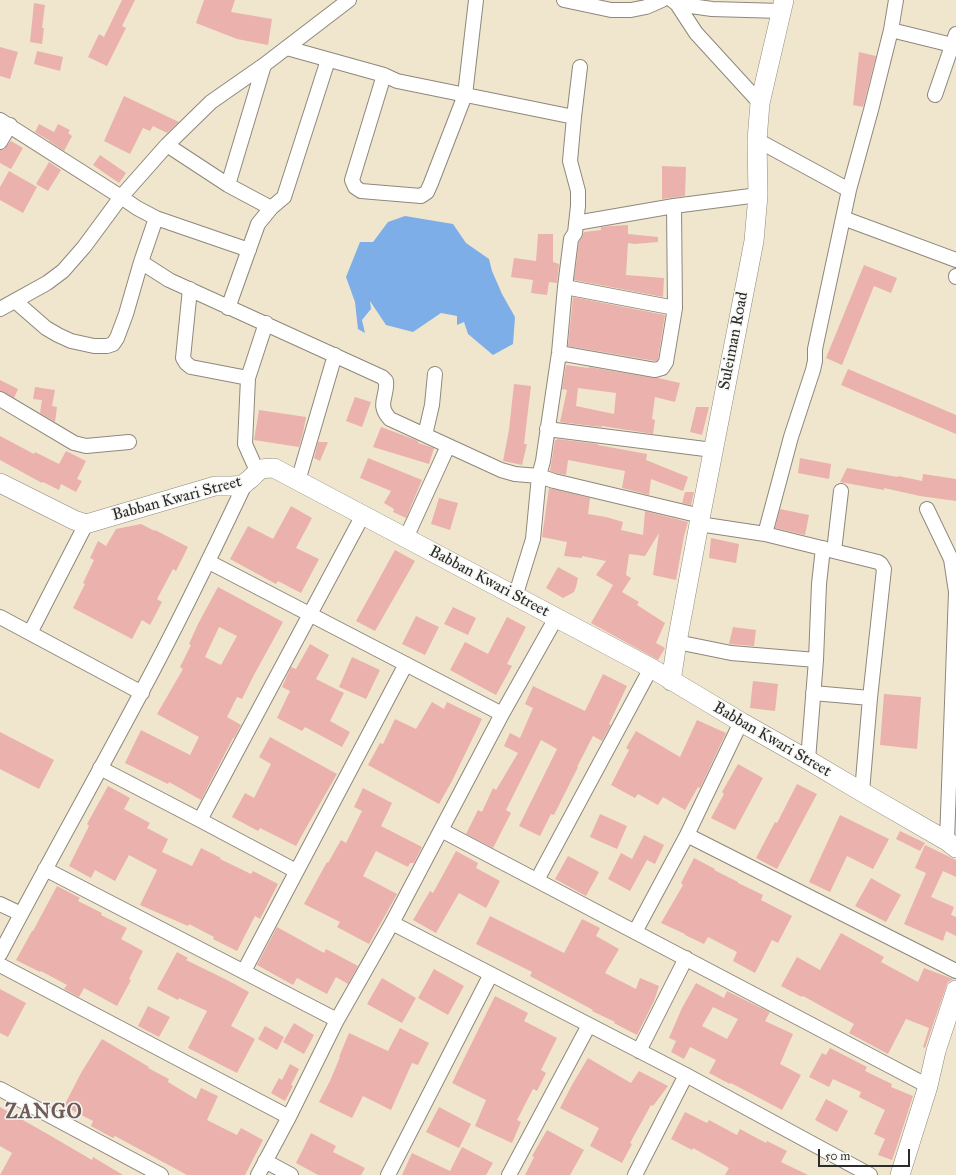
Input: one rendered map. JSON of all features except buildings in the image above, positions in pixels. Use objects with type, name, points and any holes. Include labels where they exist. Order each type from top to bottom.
[{"type":"street","points":[[0,309],[47,283],[63,271],[84,247],[121,197],[167,145],[211,102],[287,48],[349,0]]},
{"type":"street","points":[[384,75],[352,180],[355,187],[361,191],[421,196],[427,192],[465,95],[476,0]]},
{"type":"street","points":[[564,0],[611,10],[631,10],[646,7],[662,0]]},
{"type":"street","points":[[765,534],[791,437],[809,384],[815,361],[815,348],[849,190],[871,110],[896,0]]},
{"type":"street","points":[[675,2],[713,5],[783,5]]},
{"type":"street","points":[[675,2],[696,33],[760,103]]},
{"type":"street","name":"Suleiman Road","points":[[671,681],[713,450],[754,241],[758,195],[757,140],[760,103],[783,5]]},
{"type":"street","points":[[890,30],[955,42],[935,95]]},
{"type":"street","points":[[287,48],[384,75],[397,81],[574,117]]},
{"type":"street","points":[[228,308],[258,224],[271,208],[284,197],[328,60]]},
{"type":"street","points":[[228,185],[264,65]]},
{"type":"street","points":[[515,597],[533,539],[539,476],[543,461],[559,353],[565,287],[572,239],[576,223],[578,191],[570,162],[580,67]]},
{"type":"street","points":[[0,142],[5,122],[137,208],[156,218],[248,250]]},
{"type":"street","points":[[757,140],[849,190]]},
{"type":"street","points":[[167,145],[228,185],[271,208]]},
{"type":"street","points":[[576,223],[674,206],[758,195]]},
{"type":"street","points":[[559,353],[655,370],[662,368],[666,362],[675,308],[674,206]]},
{"type":"street","points":[[15,301],[46,328],[71,341],[94,346],[107,346],[113,344],[117,338],[126,314],[156,218]]},
{"type":"street","points":[[843,218],[956,260]]},
{"type":"street","points":[[141,262],[169,280],[382,377],[386,381],[387,385],[382,407],[390,419],[501,470],[515,474],[539,476],[700,520],[765,534],[881,564],[884,569],[870,698],[862,792]]},
{"type":"street","points":[[565,287],[675,308]]},
{"type":"street","points":[[190,290],[183,358],[186,363],[191,367],[248,378]]},
{"type":"street","points":[[0,954],[45,868],[142,692],[251,477],[245,444],[248,378],[266,323]]},
{"type":"street","points":[[298,481],[335,355]]},
{"type":"street","points":[[425,434],[432,406],[436,374]]},
{"type":"street","points":[[0,399],[74,443],[86,446],[129,442]]},
{"type":"street","points":[[547,429],[713,450]]},
{"type":"street","points":[[406,538],[448,446]]},
{"type":"street","name":"Babban Kwari Street","points":[[86,524],[215,486],[230,486],[251,477],[264,468],[274,468],[651,668],[951,844]]},
{"type":"street","points":[[0,483],[74,520],[86,524],[30,633]]},
{"type":"street","points":[[808,760],[816,660],[819,584],[841,491]]},
{"type":"street","points":[[927,508],[954,559],[956,592],[951,844]]},
{"type":"street","points":[[200,820],[363,515]]},
{"type":"street","points":[[209,562],[502,714]]},
{"type":"street","points":[[0,617],[142,692]]},
{"type":"street","points":[[258,1175],[289,1117],[337,1020],[392,923],[502,714],[556,618]]},
{"type":"street","points":[[677,642],[731,653],[816,660]]},
{"type":"street","points":[[244,971],[406,664]]},
{"type":"street","points":[[537,880],[651,668]]},
{"type":"street","points":[[813,693],[870,698]]},
{"type":"street","points":[[635,932],[687,835],[741,722]]},
{"type":"street","points":[[100,768],[296,871]]},
{"type":"street","points":[[441,830],[928,1086]]},
{"type":"street","points":[[687,835],[956,971]]},
{"type":"street","points":[[45,868],[337,1020]]},
{"type":"street","points":[[0,904],[21,914]]},
{"type":"street","points":[[392,923],[686,1075],[870,1175]]},
{"type":"street","points":[[639,1051],[686,958]]},
{"type":"street","points":[[0,965],[289,1117]]},
{"type":"street","points":[[388,1175],[491,974]]},
{"type":"street","points":[[900,1175],[928,1086],[936,1051],[955,997]]},
{"type":"street","points":[[509,1175],[589,1025]]},
{"type":"street","points":[[636,1175],[686,1075]]},
{"type":"street","points":[[0,1089],[161,1175]]},
{"type":"street","points":[[266,1161],[291,1175]]},
{"type":"water","points":[[405,216],[453,224],[466,243],[489,259],[492,271],[502,294],[515,317],[513,344],[493,355],[468,334],[464,322],[457,325],[457,316],[441,313],[413,332],[386,325],[370,301],[371,309],[362,320],[365,333],[358,329],[355,302],[346,277],[360,242],[373,242],[388,222]]},
{"type":"district","name":"ZANGO","points":[[44,1113]]}]
